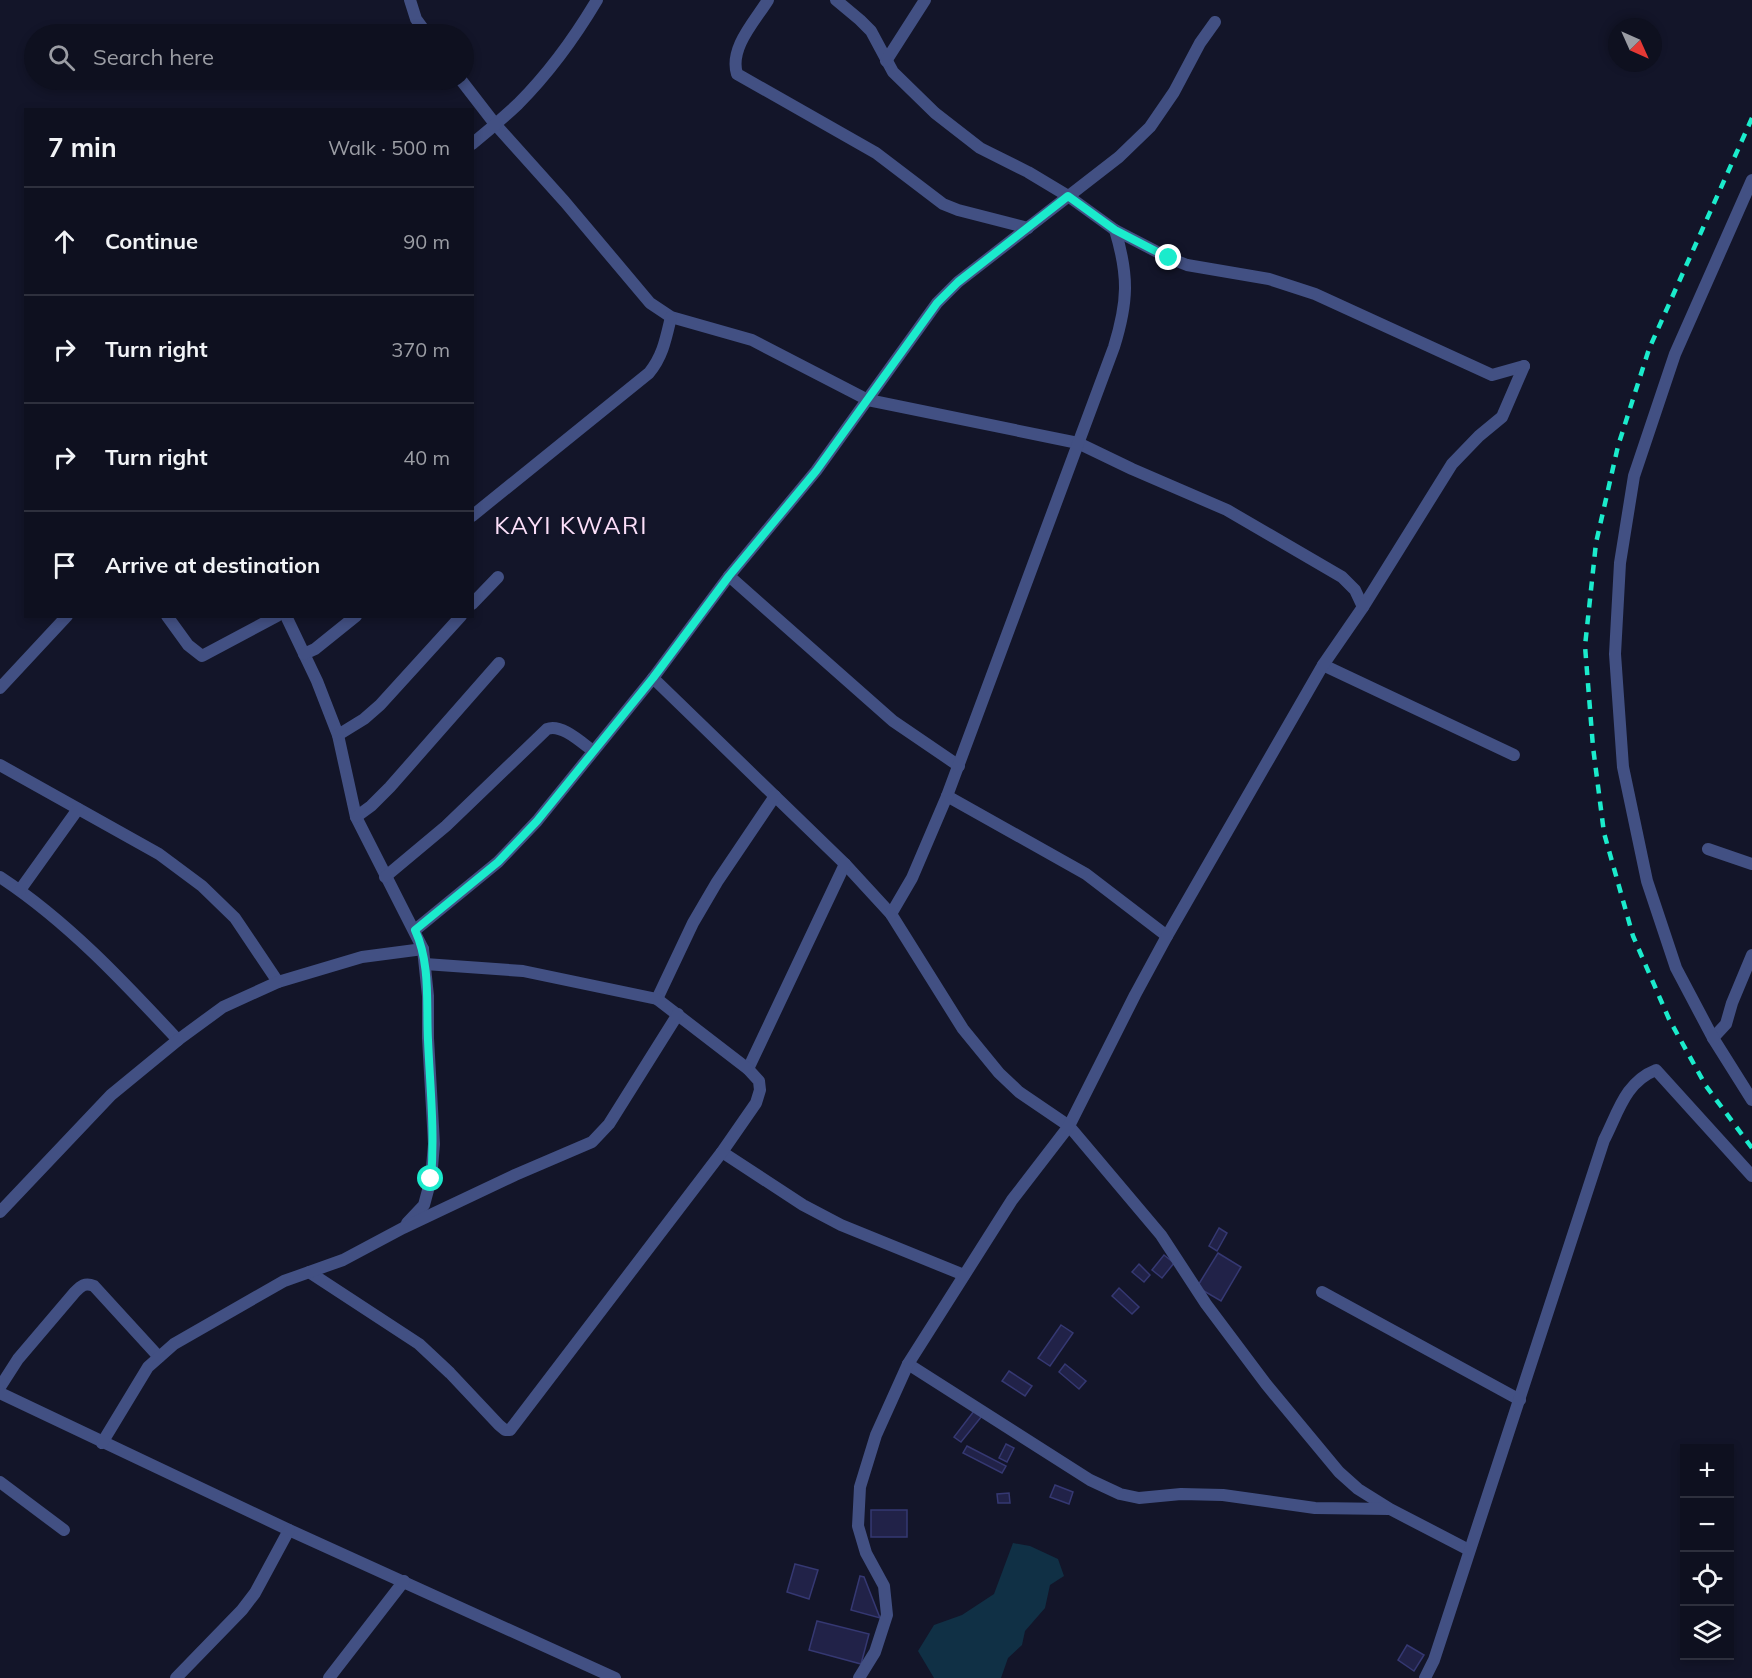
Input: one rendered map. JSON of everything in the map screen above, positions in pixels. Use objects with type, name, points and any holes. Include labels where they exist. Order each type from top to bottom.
[{"type":"street","points":[[410,0],[420,24]]},
{"type":"street","points":[[474,142],[519,103],[551,67],[579,30],[597,0]]},
{"type":"street","points":[[768,0],[737,49],[733,62],[736,74],[876,153],[944,204],[958,210],[1028,228]]},
{"type":"street","points":[[836,0],[871,31],[893,72],[935,113],[980,148],[1028,172],[1068,196],[1115,230],[1187,265],[1269,279],[1315,294],[1492,375],[1524,366],[1502,417],[1479,436],[1452,465],[1363,607],[1323,665],[1167,936],[1068,1126],[1012,1200],[908,1364],[876,1435],[860,1487],[858,1526],[866,1553],[884,1586],[887,1616],[875,1652],[859,1678]]},
{"type":"street","points":[[886,61],[925,0]]},
{"type":"street","points":[[415,930],[498,862],[537,821],[653,678],[729,576],[816,471],[937,303],[958,282],[1119,157],[1150,128],[1174,92],[1200,43],[1215,22]]},
{"type":"street","points":[[469,90],[495,124],[565,202],[650,303],[671,317],[752,340],[868,400],[1078,443],[1249,522],[1342,578],[1354,590],[1363,607]]},
{"type":"street","points":[[1752,180],[1675,354],[1634,476],[1620,563],[1615,654],[1623,767],[1647,881],[1676,968],[1713,1038],[1752,1100]]},
{"type":"street","points":[[891,914],[912,878],[947,796],[1124,316],[1126,284],[1123,256],[1115,230]]},
{"type":"street","points":[[474,514],[649,373],[657,364],[663,351],[671,317]]},
{"type":"street","points":[[729,576],[894,721],[958,766]]},
{"type":"street","points":[[474,602],[498,577]]},
{"type":"street","points":[[0,688],[65,618]]},
{"type":"street","points":[[168,618],[188,645],[202,656],[273,618]]},
{"type":"street","points":[[287,618],[317,681],[338,735],[356,816],[423,949],[434,1144],[431,1179],[424,1205],[403,1228]]},
{"type":"street","points":[[304,654],[315,649],[354,618]]},
{"type":"street","points":[[338,735],[364,719],[380,705],[459,618]]},
{"type":"street","points":[[356,816],[371,806],[390,786],[499,663]]},
{"type":"street","points":[[1323,665],[1514,755]]},
{"type":"street","points":[[653,678],[845,864],[891,914],[963,1029],[999,1073],[1019,1092],[1068,1126],[1161,1235],[1206,1304],[1266,1384],[1332,1463],[1358,1490],[1469,1550]]},
{"type":"street","points":[[385,877],[454,818],[547,729],[552,727],[560,729],[593,751]]},
{"type":"street","points":[[0,765],[159,854],[202,886],[235,918],[278,982]]},
{"type":"street","points":[[657,999],[693,923],[717,882],[775,796]]},
{"type":"street","points":[[947,796],[1086,874],[1167,936]]},
{"type":"street","points":[[21,891],[78,809]]},
{"type":"street","points":[[1708,849],[1752,864]]},
{"type":"street","points":[[748,1069],[845,864]]},
{"type":"street","points":[[0,877],[21,891],[92,951],[178,1040]]},
{"type":"street","points":[[0,1212],[111,1095],[178,1040],[223,1007],[278,982],[362,957],[423,949]]},
{"type":"street","points":[[1713,1038],[1726,1024],[1752,955]]},
{"type":"street","points":[[309,1272],[419,1344],[499,1425],[505,1430],[510,1430],[722,1152],[756,1103],[760,1090],[759,1081],[748,1069],[657,999],[523,971],[425,964]]},
{"type":"street","points":[[102,1443],[148,1367],[174,1344],[284,1281],[343,1260],[403,1228],[515,1175],[592,1142],[609,1124],[678,1014]]},
{"type":"street","points":[[1425,1678],[1434,1660],[1604,1140],[1623,1098],[1644,1075],[1656,1070],[1752,1176]]},
{"type":"street","points":[[722,1152],[803,1205],[841,1226],[964,1275]]},
{"type":"street","points":[[0,1387],[25,1350],[75,1292],[88,1284],[94,1286],[159,1357]]},
{"type":"street","points":[[1322,1292],[1520,1400]]},
{"type":"street","points":[[908,1364],[1090,1480],[1120,1494],[1139,1497],[1181,1494],[1222,1495],[1315,1508],[1390,1509]]},
{"type":"street","points":[[0,1393],[289,1530],[615,1678]]},
{"type":"street","points":[[0,1482],[64,1530]]},
{"type":"street","points":[[176,1678],[242,1610],[255,1593],[289,1530]]},
{"type":"street","points":[[332,1677],[404,1581]]},
{"type":"water","points":[[1013,1543],[1030,1546],[1058,1559],[1064,1576],[1050,1585],[1045,1608],[1025,1631],[1022,1645],[1008,1658],[1001,1678],[934,1678],[918,1651],[934,1625],[962,1615],[994,1594]]},
{"type":"building","points":[[1219,1228],[1227,1233],[1217,1251],[1209,1246]]},
{"type":"building","points":[[1218,1253],[1241,1267],[1221,1301],[1197,1287]]},
{"type":"building","points":[[1164,1255],[1174,1263],[1162,1278],[1152,1270]]},
{"type":"building","points":[[1139,1264],[1150,1275],[1144,1282],[1132,1272]]},
{"type":"building","points":[[1119,1288],[1139,1307],[1132,1314],[1112,1296]]},
{"type":"building","points":[[1061,1325],[1073,1333],[1050,1366],[1038,1358]]},
{"type":"building","points":[[1065,1364],[1086,1381],[1079,1389],[1059,1372]]},
{"type":"building","points":[[1009,1371],[1032,1386],[1025,1396],[1002,1381]]},
{"type":"building","points":[[974,1411],[982,1416],[961,1442],[954,1437]]},
{"type":"building","points":[[1006,1444],[1014,1448],[1007,1462],[999,1458]]},
{"type":"building","points":[[967,1446],[1006,1466],[1002,1473],[963,1453]]},
{"type":"building","points":[[1055,1485],[1073,1492],[1069,1504],[1050,1497]]},
{"type":"building","points":[[1009,1493],[1010,1503],[998,1503],[997,1494]]},
{"type":"building","points":[[871,1510],[907,1510],[907,1537],[871,1537]]},
{"type":"building","points":[[795,1564],[818,1570],[809,1599],[787,1592]]},
{"type":"building","points":[[860,1576],[864,1577],[880,1618],[851,1610]]},
{"type":"building","points":[[817,1621],[869,1634],[861,1664],[809,1650]]},
{"type":"building","points":[[1407,1645],[1424,1655],[1414,1671],[1398,1660]]},
{"type":"railway","points":[[1752,118],[1649,349],[1618,446],[1596,543],[1585,646],[1593,747],[1604,833],[1633,936],[1669,1019],[1706,1086],[1752,1148]]},
{"type":"district","name":"KAYI KWARI","points":[[571,525]]},
{"type":"route","points":[[431,1179],[434,1144],[428,996],[423,949],[415,930],[498,862],[537,821],[653,678],[729,576],[816,471],[937,303],[958,282],[1068,196],[1115,230],[1169,258]]}]
